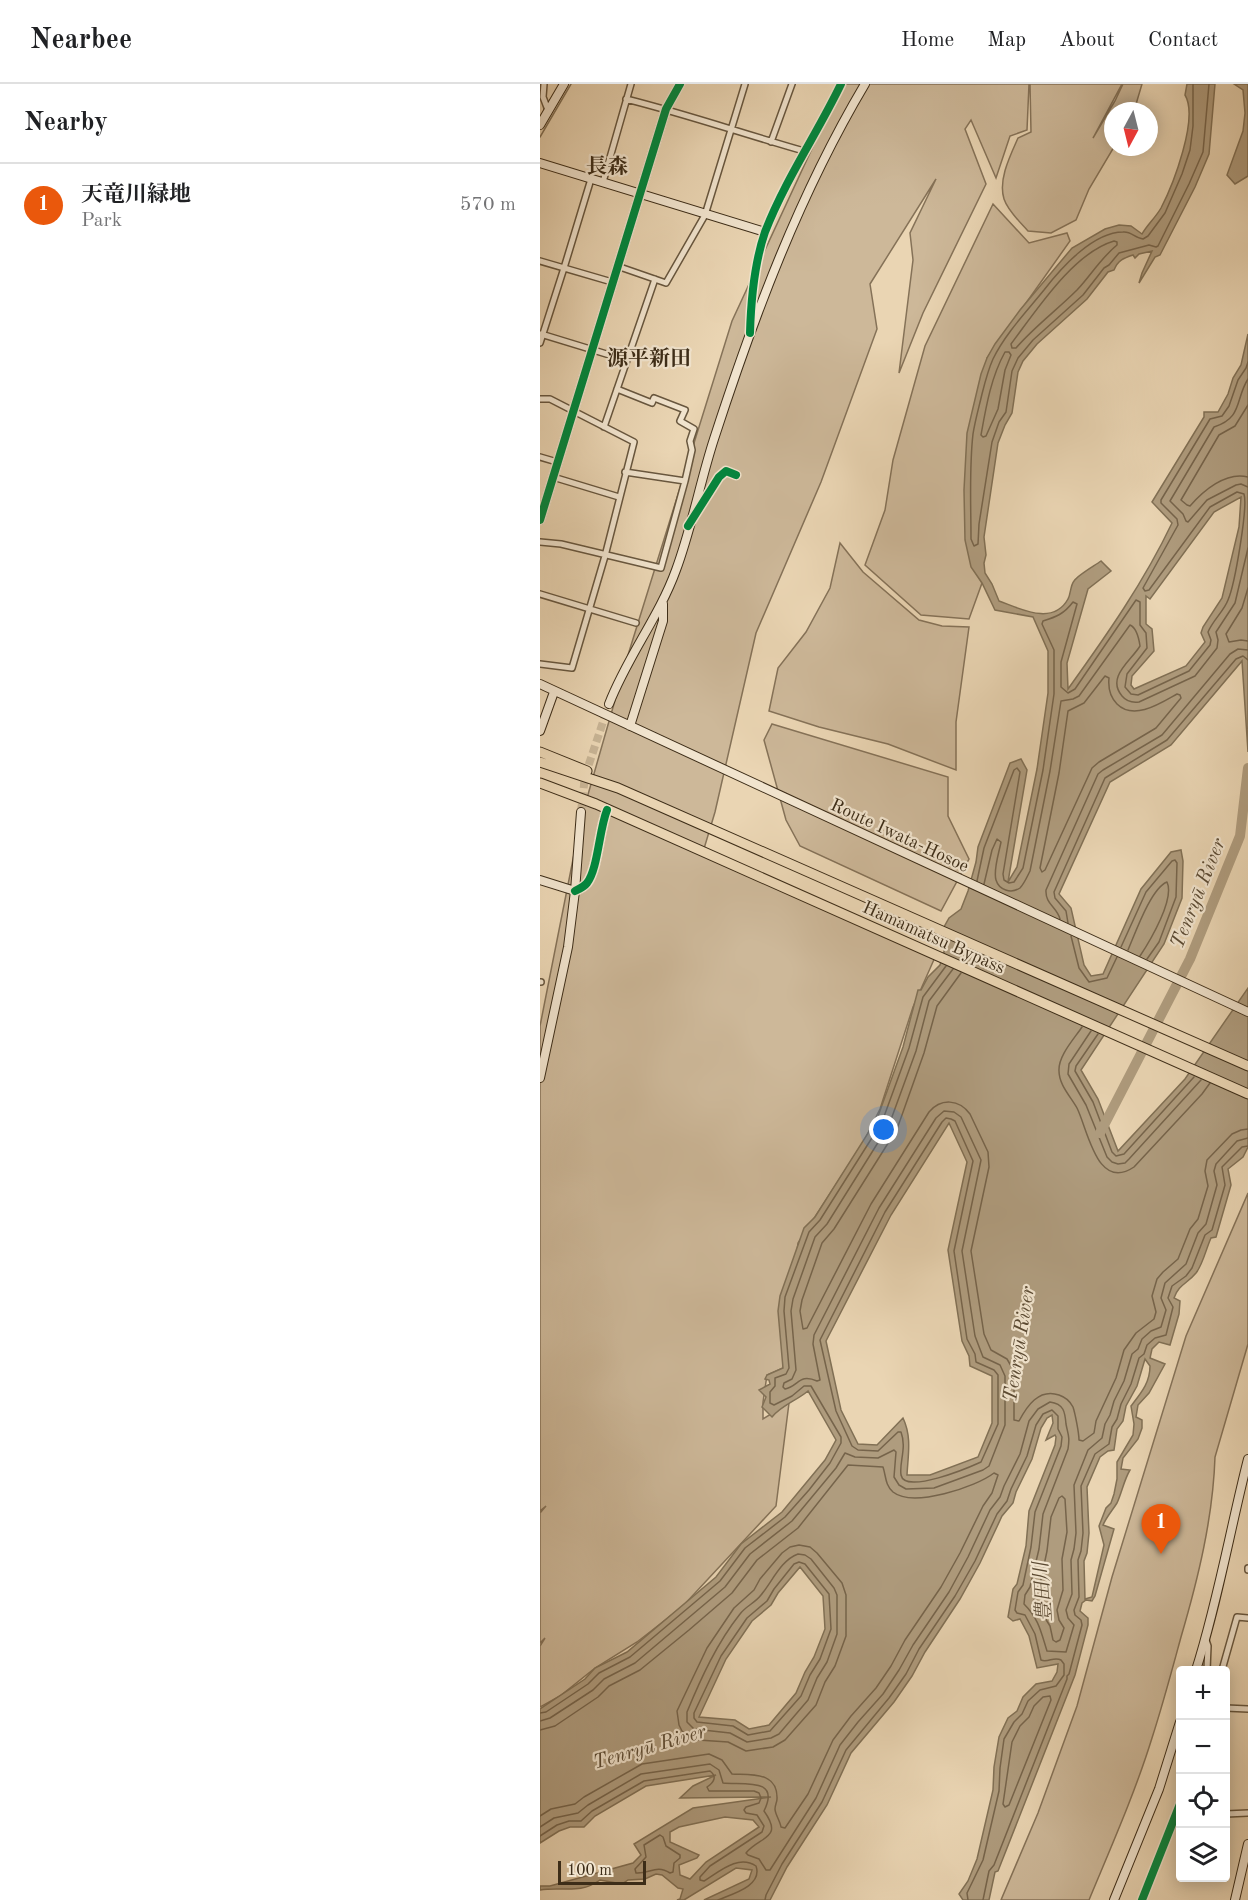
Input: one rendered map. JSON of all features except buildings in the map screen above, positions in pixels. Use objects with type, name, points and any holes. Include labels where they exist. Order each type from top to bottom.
[{"type":"highway","points":[[540,752],[592,772],[618,788]]},
{"type":"highway","points":[[540,762],[618,788]]},
{"type":"highway","points":[[540,783],[607,810]]},
{"type":"highway","name":"Hamamatsu Bypass","points":[[618,788],[1248,1066]]},
{"type":"highway","points":[[540,789],[607,810]]},
{"type":"highway","name":"Hamamatsu Bypass","points":[[607,810],[1248,1094]]},
{"type":"main road","points":[[540,125],[564,84]]},
{"type":"main road","points":[[540,520],[666,109],[680,84]]},
{"type":"main road","points":[[609,704],[620,676],[663,601],[677,568],[713,440],[750,333],[790,229],[865,84]]},
{"type":"main road","points":[[540,163],[765,232]]},
{"type":"main road","points":[[634,728],[663,621],[663,601]]},
{"type":"main road","name":"Route Iwata-Hosoe","points":[[540,684],[1248,1012]]},
{"type":"main road","points":[[540,730],[554,692]]},
{"type":"main road","points":[[540,880],[575,891],[586,886],[593,873],[602,824],[607,810]]},
{"type":"main road","points":[[540,1078],[565,958],[575,891],[581,812]]},
{"type":"main road","points":[[1198,1666],[1206,1640],[1248,1460]]},
{"type":"main road","points":[[1114,1900],[1158,1790],[1176,1734]]},
{"type":"main road","points":[[1235,1900],[1248,1844]]},
{"type":"street","points":[[543,84],[543,97],[548,110]]},
{"type":"street","points":[[603,182],[631,84]]},
{"type":"street","points":[[617,266],[666,282],[705,215],[745,84]]},
{"type":"street","points":[[771,142],[792,84]]},
{"type":"street","points":[[750,333],[753,291],[765,232],[804,151],[841,84]]},
{"type":"street","points":[[626,99],[804,151]]},
{"type":"street","points":[[540,343],[591,178]]},
{"type":"street","points":[[540,261],[612,282]]},
{"type":"street","points":[[604,427],[655,279]]},
{"type":"street","points":[[541,334],[626,360]]},
{"type":"street","points":[[540,542],[561,544],[661,568],[686,481],[692,450],[690,441],[694,429],[681,421],[685,410],[654,398],[652,403],[617,389]]},
{"type":"street","points":[[540,399],[550,399],[634,442],[605,556],[572,668],[540,664]]},
{"type":"street","points":[[540,457],[557,462]]},
{"type":"street","points":[[688,526],[719,477],[726,471],[736,475]]},
{"type":"street","points":[[626,472],[686,481]]},
{"type":"street","points":[[553,477],[619,497]]},
{"type":"street","points":[[540,594],[636,622]]},
{"type":"street","points":[[1223,1666],[1237,1617],[1248,1618]]},
{"type":"street","points":[[1206,1640],[1208,1666]]},
{"type":"street","points":[[1230,1708],[1248,1709]]},
{"type":"street","points":[[1230,1814],[1248,1814]]},
{"type":"street","points":[[1142,1900],[1176,1822]]},
{"type":"shaded area","points":[[842,84],[1029,84],[1027,130],[1010,136],[996,178],[971,120],[965,129],[986,184],[923,313],[899,373],[913,260],[910,233],[936,179],[870,284],[877,329],[821,482],[756,633],[715,812],[703,852],[936,955],[913,1007],[880,1109],[863,1143],[798,1243],[783,1368],[767,1375],[763,1402],[763,1419],[789,1403],[776,1506],[682,1607],[637,1642],[595,1668],[560,1696],[540,1707],[540,1646],[545,1638],[540,1643],[540,1513],[546,1506],[540,1511],[540,1026],[581,819],[628,655],[732,321]]},
{"type":"shaded area","points":[[1030,84],[1122,84],[1112,102],[1104,102],[1104,118],[1093,138],[1104,120],[1104,156],[1109,156],[1089,189],[1076,220],[1051,233],[1028,231],[1008,208],[1004,199],[1003,184],[1012,152],[1018,138],[1031,132]]},
{"type":"shaded area","points":[[1123,84],[1142,84],[1137,102],[1114,102]]},
{"type":"shaded area","points":[[993,204],[1029,243],[1067,233],[1070,241],[987,358],[979,577],[982,583],[969,619],[921,615],[865,565],[885,510],[893,460],[925,346]]},
{"type":"shaded area","points":[[840,543],[863,572],[919,620],[942,626],[969,627],[956,722],[956,770],[888,744],[819,727],[769,711],[778,668],[806,632],[830,588]]},
{"type":"shaded area","points":[[772,724],[948,777],[948,816],[969,859],[941,911],[800,846],[786,820],[764,740]]},
{"type":"shaded area","points":[[1248,1193],[1248,1344],[1215,1457],[1208,1525],[1193,1593],[1164,1700],[1145,1759],[1089,1900],[1001,1900],[1038,1813],[1077,1706],[1112,1577],[1186,1336]]},
{"type":"water","name":"豊田川","points":[[1187,84],[1215,84],[1209,154],[1195,187],[1160,255],[1155,257],[1139,283],[1152,251],[1139,254],[1135,258],[1133,255],[1124,258],[1119,262],[1087,299],[1037,344],[1023,361],[1018,372],[1012,413],[998,443],[984,537],[985,573],[999,601],[1027,611],[1045,614],[1062,607],[1076,579],[1101,561],[1111,571],[1088,589],[1067,663],[1068,689],[1124,608],[1161,545],[1172,523],[1152,502],[1204,417],[1204,412],[1218,412],[1241,365],[1248,334],[1248,752],[1242,661],[1171,745],[1110,782],[1059,894],[1071,908],[1084,965],[1091,976],[1103,974],[1141,889],[1171,852],[1181,850],[1182,898],[1164,944],[1081,1070],[1098,1099],[1118,1151],[1185,1079],[1248,988],[1248,1147],[1243,1157],[1228,1169],[1231,1185],[1216,1237],[1211,1238],[1196,1273],[1181,1287],[1174,1298],[1180,1301],[1179,1314],[1170,1345],[1159,1342],[1152,1349],[1150,1358],[1165,1364],[1149,1393],[1138,1405],[1136,1417],[1142,1420],[1142,1428],[1138,1439],[1123,1458],[1121,1469],[1130,1470],[1117,1503],[1103,1525],[1114,1529],[1095,1596],[1092,1601],[1086,1600],[1082,1603],[1080,1611],[1088,1618],[1088,1625],[1075,1675],[998,1871],[995,1872],[989,1900],[963,1900],[959,1894],[968,1881],[977,1859],[993,1790],[999,1737],[1008,1718],[1017,1711],[1023,1697],[1036,1684],[1052,1681],[1057,1672],[1058,1664],[1037,1668],[1029,1636],[1020,1619],[1013,1621],[1008,1617],[1013,1589],[1017,1584],[1026,1546],[1029,1511],[1055,1445],[1055,1435],[1046,1440],[1053,1423],[1052,1415],[1047,1418],[1041,1428],[1032,1459],[1013,1503],[1002,1516],[960,1599],[894,1702],[851,1753],[827,1805],[787,1867],[770,1900],[704,1900],[749,1879],[752,1870],[736,1868],[684,1900],[677,1900],[680,1899],[683,1889],[678,1888],[662,1875],[656,1874],[645,1879],[628,1880],[622,1884],[600,1880],[578,1889],[540,1890],[540,1886],[550,1886],[633,1863],[641,1855],[634,1844],[693,1808],[771,1797],[680,1798],[693,1786],[716,1775],[646,1786],[595,1816],[584,1827],[570,1827],[559,1831],[540,1843],[540,1709],[585,1679],[595,1668],[627,1652],[716,1577],[741,1544],[782,1512],[825,1460],[836,1440],[808,1391],[780,1409],[772,1417],[762,1407],[766,1397],[759,1390],[770,1384],[769,1380],[765,1379],[767,1375],[783,1368],[778,1311],[780,1296],[804,1228],[815,1217],[877,1119],[903,1047],[918,990],[921,990],[928,977],[940,965],[944,952],[944,927],[949,918],[961,909],[976,862],[978,847],[1010,763],[1021,759],[1027,770],[1008,882],[1017,867],[1037,769],[1048,693],[1048,651],[1033,617],[995,610],[982,583],[971,567],[965,540],[964,490],[967,433],[981,374],[995,344],[1072,248],[1105,229],[1119,225],[1131,226],[1142,234],[1157,215],[1172,184],[1187,135],[1189,119],[1185,95]],"holes":[[[1241,497],[1239,527],[1222,598],[1201,633],[1205,642],[1186,666],[1134,689],[1131,685],[1132,676],[1154,651],[1152,629],[1146,624],[1146,596],[1150,599],[1214,512]],[[949,1123],[967,1162],[948,1250],[962,1341],[969,1356],[970,1366],[992,1376],[992,1423],[978,1457],[930,1475],[907,1475],[909,1453],[903,1418],[877,1445],[858,1444],[841,1410],[826,1341],[891,1215]],[[1145,1359],[1150,1366],[1148,1378],[1131,1406],[1133,1435],[1117,1462],[1114,1494],[1099,1526],[1104,1545],[1092,1597],[1085,1599],[1084,1561],[1089,1533],[1087,1487],[1100,1457],[1114,1450],[1117,1429],[1123,1421],[1126,1406],[1137,1386]],[[800,1567],[823,1596],[825,1629],[796,1693],[769,1725],[749,1729],[735,1720],[699,1717],[726,1659],[752,1621],[771,1605]],[[725,1817],[753,1820],[759,1827],[706,1862],[690,1879],[680,1875],[679,1865],[699,1855],[670,1842],[670,1832],[679,1827]]]},
{"type":"water","points":[[1234,84],[1248,84],[1248,176],[1235,184],[1227,175],[1243,131],[1245,113],[1243,90]]},
{"type":"waterway","points":[[540,137],[571,84]]},
{"type":"waterway","name":"Tenryū River","points":[[1100,1133],[1190,959],[1240,836],[1248,768]]},
{"type":"tunnel","points":[[581,812],[585,776],[609,704]]},
{"type":"cycle path","points":[[540,520],[666,109],[680,84]]},
{"type":"cycle path","points":[[750,333],[754,282],[765,232],[782,194],[841,84]]},
{"type":"cycle path","points":[[688,526],[719,477],[726,471],[736,475]]},
{"type":"cycle path","points":[[575,891],[586,884],[591,877],[607,810]]},
{"type":"cycle path","points":[[1142,1900],[1176,1814]]},
{"type":"place","name":"天竜川緑地","points":[[1161,1554]]},
{"type":"district","name":"長森","points":[[607,166]]},
{"type":"district","name":"源平新田","points":[[649,358]]}]
